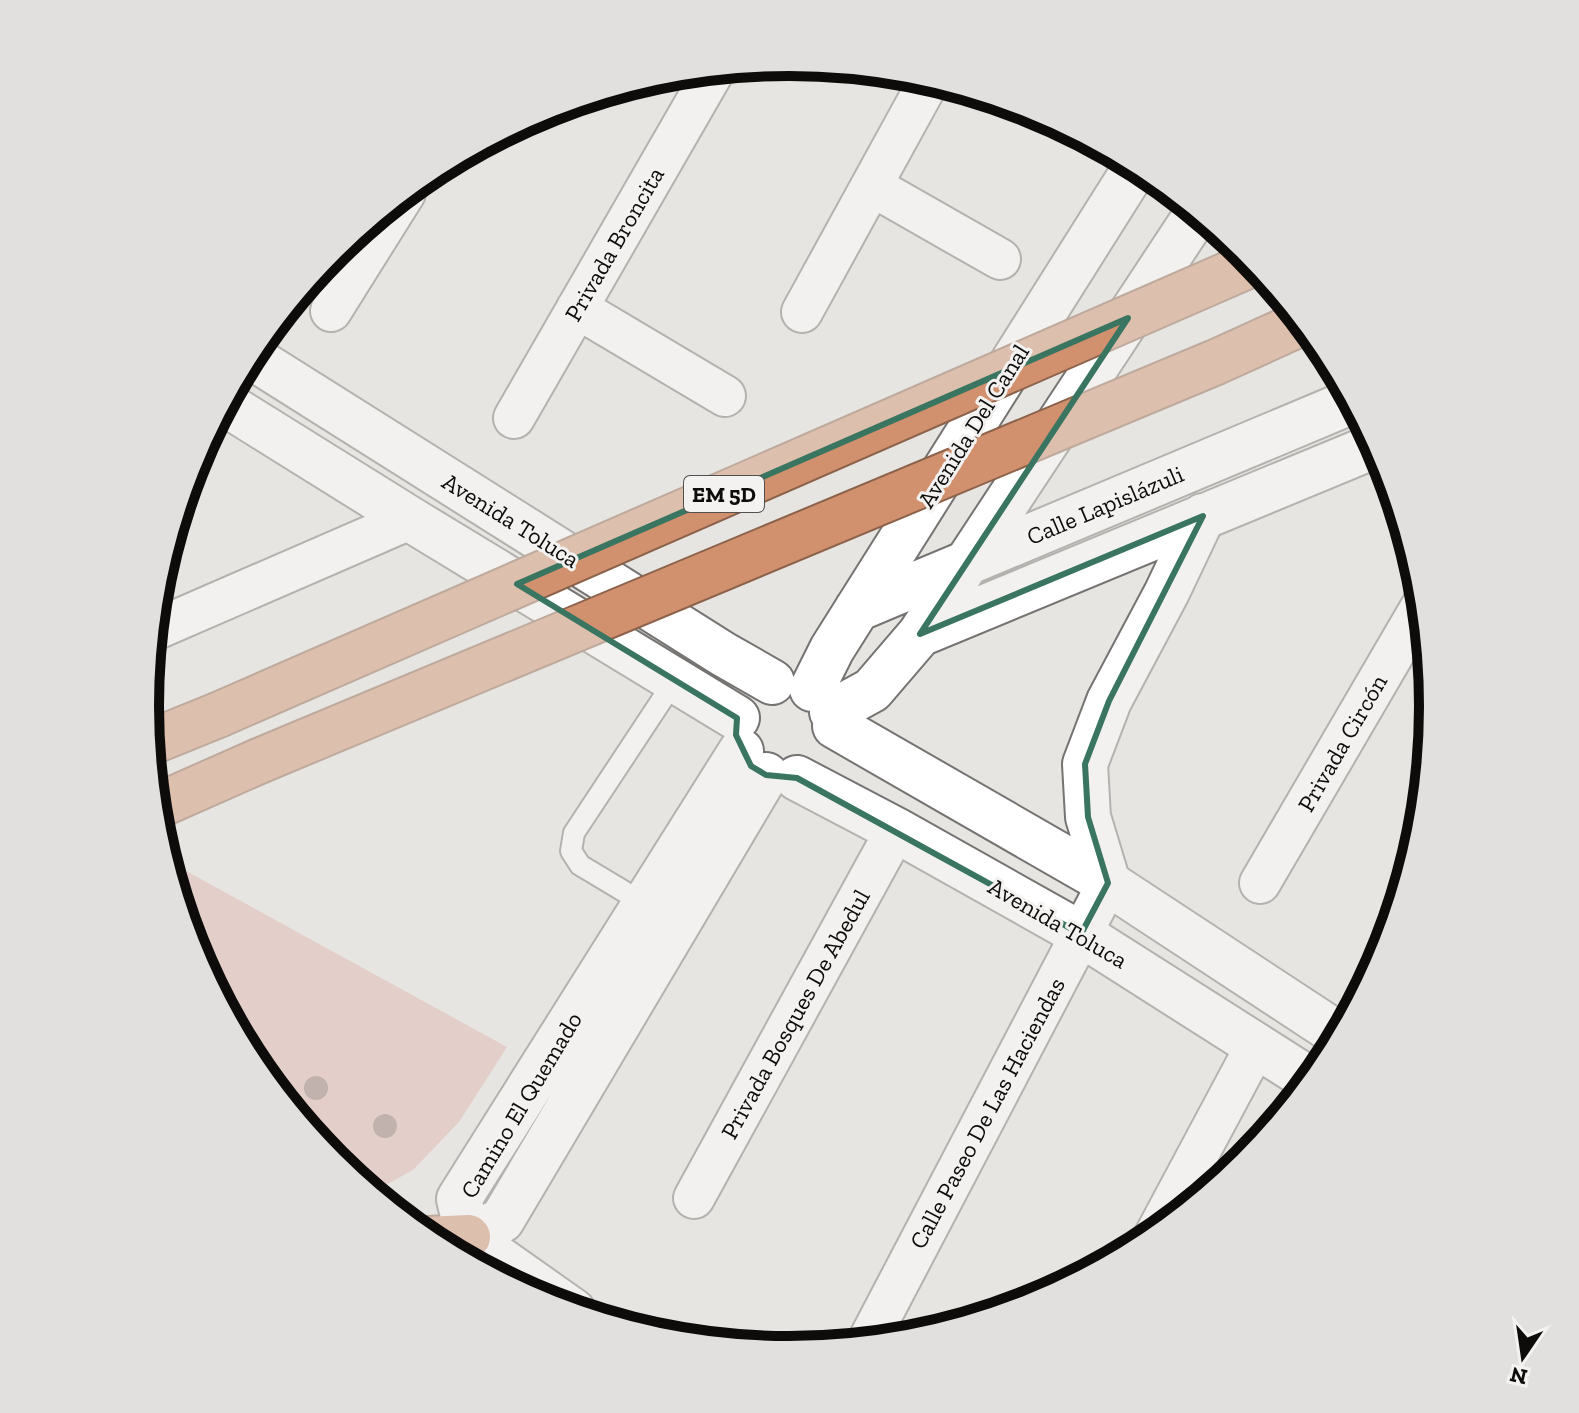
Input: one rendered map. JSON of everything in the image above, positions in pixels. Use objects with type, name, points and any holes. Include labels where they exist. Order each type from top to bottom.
[{"type":"highway","name":"EM 5D","points":[[160,739],[1242,268]]},
{"type":"highway","name":"EM 5D","points":[[166,803],[1293,327]]},
{"type":"street","name":"Privada Broncita","points":[[514,418],[708,81]]},
{"type":"street","points":[[802,312],[924,90]]},
{"type":"street","name":"Avenida Del Canal","points":[[813,702],[832,649],[1130,176]]},
{"type":"street","points":[[872,186],[1000,259]]},
{"type":"street","points":[[331,311],[387,221]]},
{"type":"street","points":[[813,702],[834,740],[822,765],[810,773],[760,755],[744,702],[756,690],[813,702],[872,690],[920,634],[1192,221]]},
{"type":"street","points":[[577,308],[725,396]]},
{"type":"street","name":"Avenida Toluca","points":[[261,363],[723,654],[813,702],[1108,883],[1331,1030]]},
{"type":"street","name":"Calle Lapislázuli","points":[[857,609],[1343,405]]},
{"type":"street","name":"Avenida Toluca","points":[[234,409],[675,680],[760,755],[1081,934],[1301,1074]]},
{"type":"street","name":"Calle Lapislázuli","points":[[920,634],[1365,450]]},
{"type":"street","points":[[164,626],[436,509],[475,511],[517,523]]},
{"type":"street","points":[[1108,883],[1088,817],[1085,764],[1109,701],[1203,516]]},
{"type":"street","name":"Privada Circón","points":[[1260,883],[1414,619]]},
{"type":"street","name":"Camino El Quemado","points":[[452,1239],[459,1199],[645,904],[760,755]]},
{"type":"street","name":"Camino El Quemado","points":[[456,1242],[502,1220],[760,755]]},
{"type":"street","name":"Privada Bosques De Abedul","points":[[694,1198],[896,830]]},
{"type":"street","name":"Calle Paseo De Las Haciendas","points":[[873,1332],[1108,883]]},
{"type":"street","points":[[1168,1211],[1256,1046]]},
{"type":"lane","points":[[645,904],[580,865],[571,851],[574,833],[675,680]]},
{"type":"highlighted area","points":[[1128,318],[920,634],[1203,516],[1109,701],[1085,764],[1088,817],[1108,883],[1081,934],[797,778],[766,775],[751,766],[736,735],[737,718],[517,584],[574,559]]},
{"type":"shaded area","points":[[179,867],[507,1047],[459,1122],[413,1170],[382,1187],[315,1122],[289,1090],[243,1022],[224,985],[192,909]]}]
